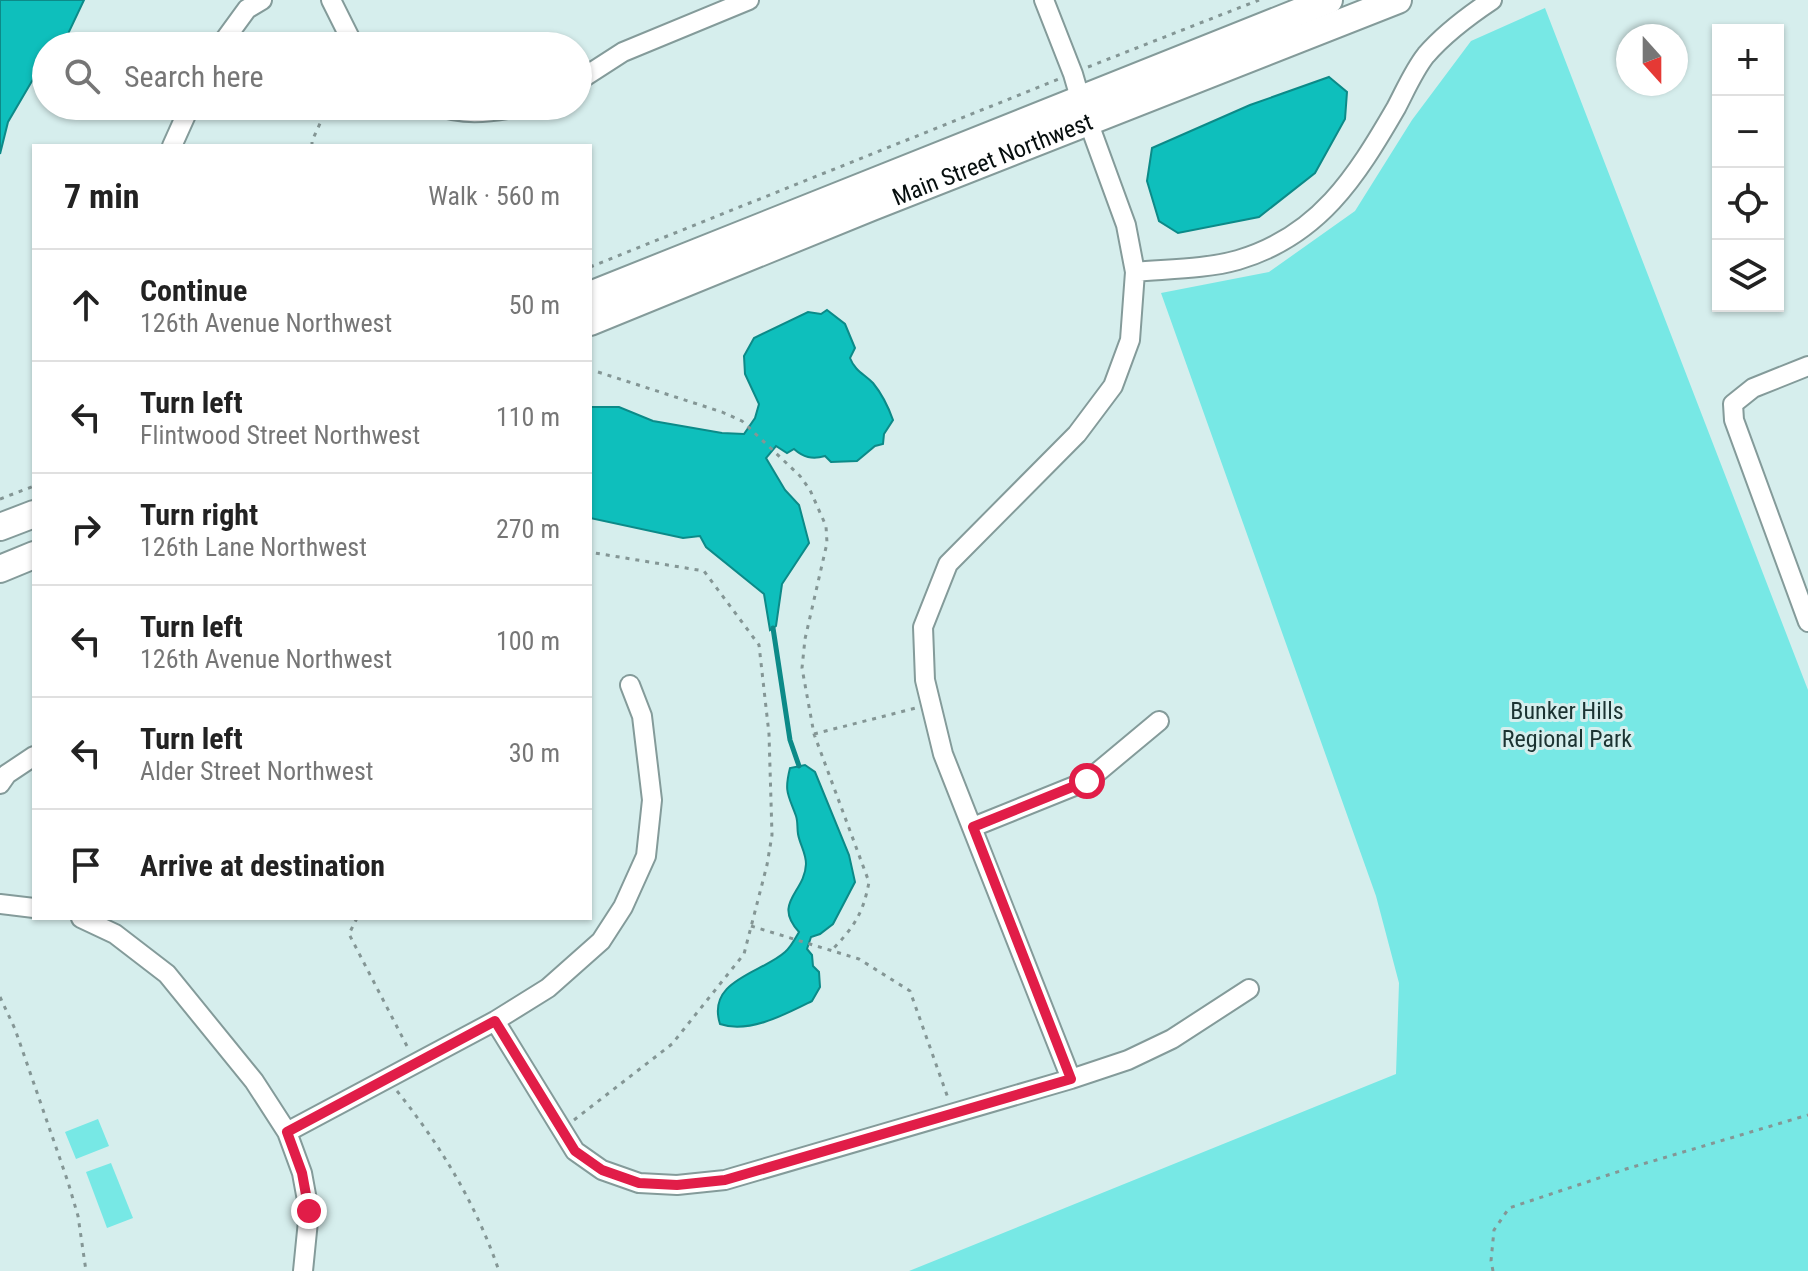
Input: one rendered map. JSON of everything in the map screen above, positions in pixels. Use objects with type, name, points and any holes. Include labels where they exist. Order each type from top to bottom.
[{"type":"main road","name":"Main Street Northwest","points":[[592,294],[1329,0]]},
{"type":"main road","name":"Main Street Northwest","points":[[592,321],[1080,98],[1398,0]]},
{"type":"main road","points":[[0,527],[32,515]]},
{"type":"main road","points":[[0,569],[32,556]]},
{"type":"street","points":[[230,32],[247,9],[262,0]]},
{"type":"street","points":[[331,0],[347,32]]},
{"type":"street","points":[[592,72],[623,52],[749,0]]},
{"type":"street","points":[[1044,0],[1126,225],[1135,272],[1130,340],[1113,386],[1077,434],[948,564],[923,627],[925,680],[943,754],[1071,1079]]},
{"type":"street","points":[[1135,272],[1237,261],[1273,247],[1311,223],[1353,180],[1425,56],[1462,20],[1492,0]]},
{"type":"street","points":[[173,144],[184,120]]},
{"type":"street","points":[[1808,366],[1753,388],[1733,404],[1734,420],[1808,622]]},
{"type":"street","points":[[287,1132],[495,1021],[548,988],[601,941],[623,907],[646,856],[652,800],[642,716],[630,685]]},
{"type":"street","points":[[973,827],[1087,781],[1159,721]]},
{"type":"street","points":[[0,784],[7,774],[32,757]]},
{"type":"street","points":[[0,904],[32,908]]},
{"type":"street","points":[[85,920],[115,934],[167,974],[254,1081],[287,1132],[302,1173],[309,1211],[303,1271]]},
{"type":"street","points":[[495,1021],[575,1151],[602,1170],[639,1183],[677,1185],[725,1180],[1128,1060],[1172,1039],[1249,989]]},
{"type":"path","points":[[592,266],[1080,98],[1259,0]]},
{"type":"path","points":[[312,144],[322,120]]},
{"type":"path","points":[[598,372],[742,421],[800,476],[810,490],[826,526],[827,543],[805,639],[802,668],[814,734],[869,882],[865,904],[854,928],[831,951]]},
{"type":"path","points":[[0,499],[32,487]]},
{"type":"path","points":[[561,1131],[672,1044],[744,954],[772,835],[769,734],[759,645],[704,571],[592,555]]},
{"type":"path","points":[[814,734],[931,704]]},
{"type":"path","points":[[356,920],[349,934],[416,1063]]},
{"type":"path","points":[[751,926],[859,959],[910,991],[953,1113]]},
{"type":"path","points":[[0,997],[15,1029],[68,1182],[78,1216],[86,1271]]},
{"type":"path","points":[[388,1078],[424,1125],[459,1179],[499,1271]]},
{"type":"path","points":[[1493,1271],[1494,1230],[1509,1208],[1626,1169],[1808,1115]]},
{"type":"green space","name":"Bunker Hills Regional Park","points":[[1545,8],[1808,690],[1808,1271],[909,1271],[1396,1074],[1399,983],[1376,896],[1161,293],[1269,272],[1355,211],[1412,120],[1471,41]]},
{"type":"green space","points":[[98,1119],[109,1146],[76,1159],[65,1132]]},
{"type":"green space","points":[[111,1163],[133,1218],[107,1228],[86,1172]]},
{"type":"shaded area","points":[[0,0],[84,0],[69,32],[32,32],[32,81],[8,122],[0,154]]},
{"type":"shaded area","points":[[1329,77],[1347,92],[1345,119],[1315,173],[1259,217],[1178,233],[1159,221],[1147,181],[1152,148],[1250,105]]},
{"type":"shaded area","points":[[827,310],[845,324],[855,348],[850,358],[852,362],[876,387],[893,420],[884,434],[883,444],[875,446],[857,461],[831,462],[825,456],[808,457],[794,449],[787,453],[776,446],[766,458],[785,490],[799,505],[809,543],[782,584],[776,626],[770,630],[764,594],[706,547],[700,536],[683,538],[592,518],[592,407],[619,407],[653,421],[744,434],[755,418],[759,404],[745,374],[744,356],[754,338],[808,312],[821,314]]},
{"type":"shaded area","points":[[805,765],[815,772],[849,855],[855,882],[833,924],[811,937],[807,949],[812,955],[813,966],[819,972],[820,987],[812,1001],[755,1025],[720,1024],[718,1009],[728,987],[785,952],[799,932],[792,922],[789,905],[801,883],[806,860],[787,783],[790,768]]},
{"type":"waterway","points":[[773,628],[790,740],[799,766]]},
{"type":"route","points":[[309,1211],[302,1173],[287,1132],[495,1021],[575,1151],[602,1170],[639,1183],[677,1185],[725,1180],[1071,1079],[973,827],[1087,781]]}]
